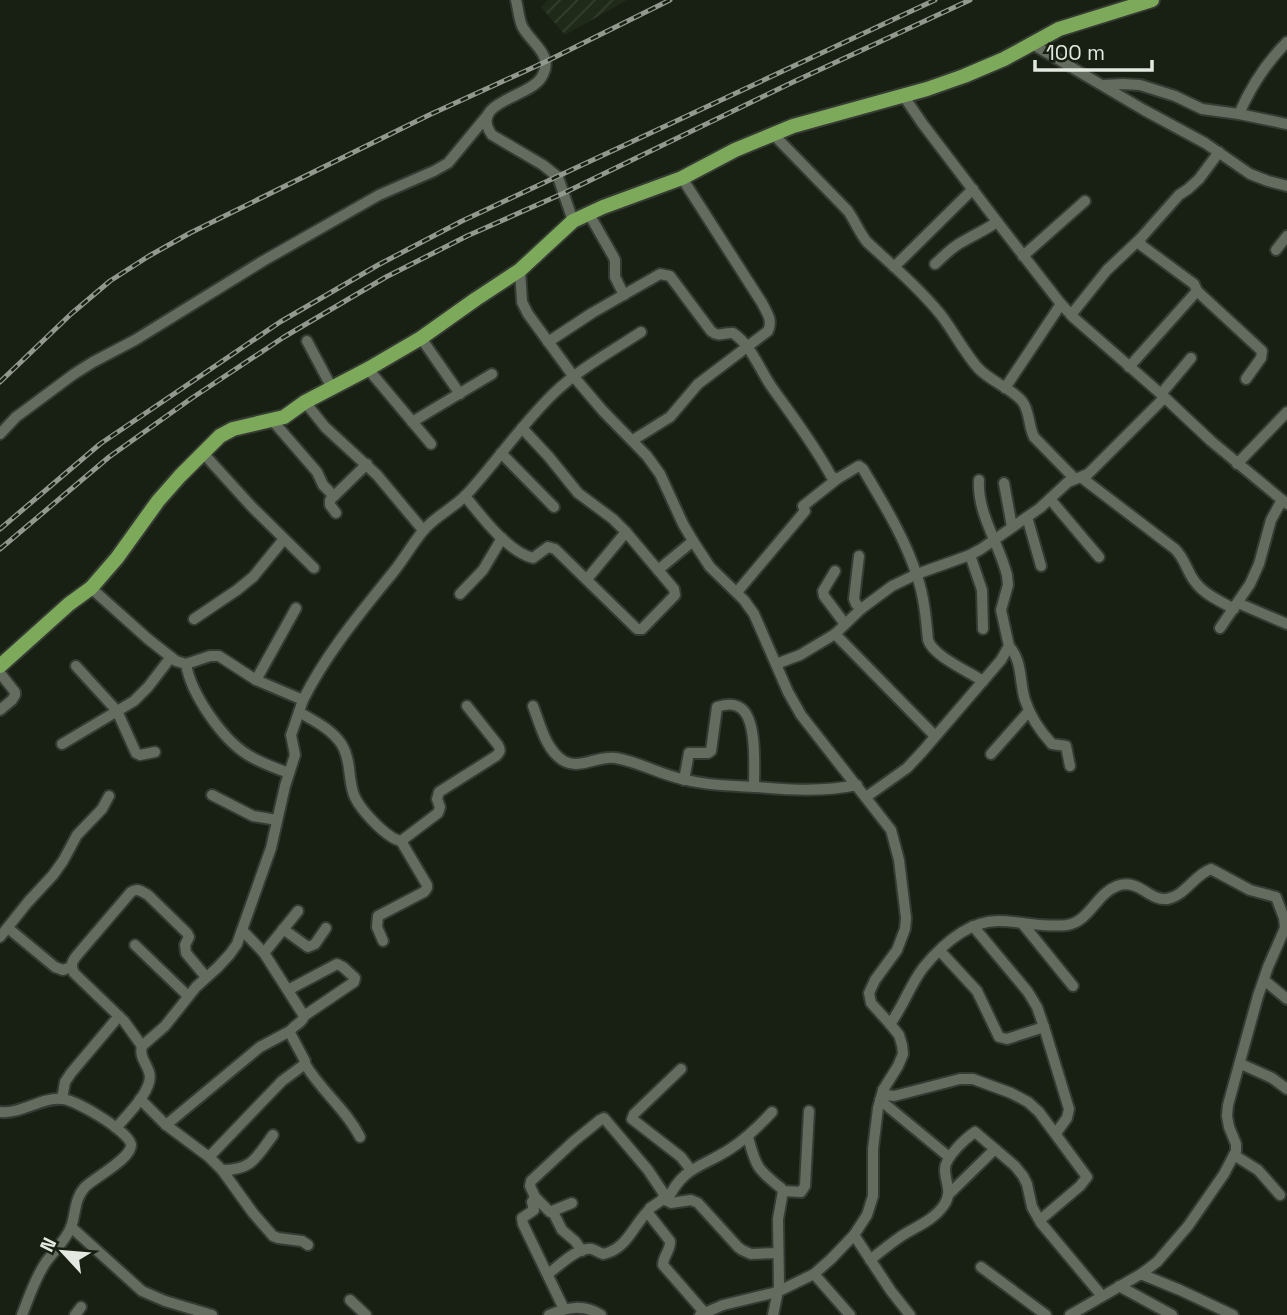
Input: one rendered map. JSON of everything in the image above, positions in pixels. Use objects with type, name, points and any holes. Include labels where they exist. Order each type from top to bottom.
[{"type":"main road","points":[[0,666],[90,588],[117,558],[158,501],[220,436],[233,429],[284,417],[305,402],[421,338],[520,270],[573,221],[682,178],[734,150],[793,126],[927,89],[1004,59],[1059,29],[1152,0]]},
{"type":"street","points":[[0,434],[16,418],[93,362],[135,340],[263,261],[379,195],[448,163],[494,107],[529,89],[544,73],[544,53],[522,26],[516,0]]},
{"type":"street","points":[[1239,114],[1258,77],[1287,42]]},
{"type":"street","points":[[1032,44],[1219,152],[1250,174],[1287,186]]},
{"type":"street","points":[[1103,85],[1140,85],[1175,96],[1202,109],[1287,124]]},
{"type":"street","points":[[903,94],[922,123],[1060,304],[1210,441],[1284,502],[1271,520],[1259,564],[1250,584],[1220,628]]},
{"type":"street","points":[[486,117],[486,127],[492,135],[558,177],[573,221]]},
{"type":"street","points":[[773,134],[848,211],[867,242],[938,312],[977,367],[1022,401],[1027,409],[1034,437],[1078,478],[1175,549],[1197,585],[1236,606],[1287,624]]},
{"type":"street","points":[[1071,315],[1107,270],[1140,239],[1179,195],[1199,179],[1219,152]]},
{"type":"street","points":[[633,440],[670,417],[698,384],[768,331],[771,324],[770,318],[682,178]]},
{"type":"street","points":[[894,267],[973,189]]},
{"type":"street","points":[[1023,256],[1085,201]]},
{"type":"street","points":[[589,214],[615,260],[615,277],[624,295]]},
{"type":"street","points":[[935,264],[951,249],[997,222]]},
{"type":"street","points":[[1276,250],[1287,236]]},
{"type":"street","points":[[1140,239],[1141,245],[1194,284],[1196,291],[1262,351],[1261,358],[1246,379]]},
{"type":"street","points":[[520,270],[522,302],[528,314],[574,377],[633,440],[660,474],[683,524],[710,567],[754,614],[801,715],[891,830],[906,918],[897,950],[870,986],[872,1003],[899,1035],[903,1054],[882,1095],[873,1149],[873,1196],[867,1215],[854,1235],[814,1274],[777,1292],[723,1305],[702,1314],[663,1265],[670,1241],[649,1216],[648,1211]]},
{"type":"street","points":[[548,342],[660,274],[666,274],[675,281],[711,331],[719,335],[733,333],[747,346],[770,384],[806,433],[831,476],[837,479]]},
{"type":"street","points":[[1129,367],[1196,291]]},
{"type":"street","points":[[1005,388],[1060,304]]},
{"type":"street","points":[[142,1046],[164,1026],[237,944],[271,848],[295,755],[291,735],[303,700],[330,654],[411,550],[423,530],[465,496],[555,392],[641,332]]},
{"type":"street","points":[[421,338],[460,394]]},
{"type":"street","points":[[307,341],[332,388]]},
{"type":"street","points":[[776,664],[800,655],[835,634],[861,609],[892,586],[970,555],[1027,517],[1068,482],[1096,467],[1163,396],[1191,358]]},
{"type":"street","points":[[368,369],[431,444]]},
{"type":"street","points":[[412,422],[492,374]]},
{"type":"street","points":[[305,402],[325,427],[367,464],[423,530]]},
{"type":"street","points":[[1237,464],[1287,412]]},
{"type":"street","points":[[272,420],[334,496]]},
{"type":"street","points":[[465,496],[502,538],[528,557],[533,558],[551,547],[634,627],[642,629],[675,595],[674,589],[626,532],[578,493],[522,428]]},
{"type":"street","points":[[203,453],[252,507],[314,568]]},
{"type":"street","points":[[501,453],[554,507]]},
{"type":"street","points":[[336,513],[330,500],[367,464]]},
{"type":"street","points":[[737,593],[805,511],[803,506],[837,479],[859,466],[885,506],[917,574],[930,646],[983,681]]},
{"type":"street","points":[[979,480],[982,508],[1007,575],[1008,585],[1001,610],[1009,646],[1019,662],[1022,688],[1029,711],[1052,744],[1066,746],[1070,766]]},
{"type":"street","points":[[1004,483],[1012,527]]},
{"type":"street","points":[[1050,499],[1100,557]]},
{"type":"street","points":[[1027,517],[1041,566]]},
{"type":"street","points":[[587,579],[626,532]]},
{"type":"street","points":[[460,594],[482,570],[502,538]]},
{"type":"street","points":[[194,619],[253,577],[285,539]]},
{"type":"street","points":[[658,570],[693,541]]},
{"type":"street","points":[[970,555],[982,590],[983,629]]},
{"type":"street","points":[[859,556],[854,599],[861,609]]},
{"type":"street","points":[[835,570],[823,591],[845,624]]},
{"type":"street","points":[[90,588],[148,639],[181,663],[219,656],[256,680],[303,700]]},
{"type":"street","points":[[256,680],[296,608]]},
{"type":"street","points":[[835,634],[935,736]]},
{"type":"street","points":[[866,797],[907,768],[1001,660],[1009,646]]},
{"type":"street","points":[[62,744],[134,701],[171,657]]},
{"type":"street","points":[[186,664],[197,694],[234,745],[247,755],[289,773]]},
{"type":"street","points":[[76,666],[117,711],[136,753],[140,755],[155,752]]},
{"type":"street","points":[[0,673],[15,692],[12,700],[0,710]]},
{"type":"street","points":[[684,780],[689,752],[712,751],[717,707],[733,705],[744,710],[748,716],[754,750],[754,787]]},
{"type":"street","points":[[401,841],[438,813],[439,792],[499,752],[498,745],[467,706]]},
{"type":"street","points":[[533,706],[550,746],[562,760],[571,764],[604,758],[629,760],[668,776],[719,785],[823,791],[857,785]]},
{"type":"street","points":[[991,754],[1029,711]]},
{"type":"street","points":[[299,712],[319,723],[342,744],[349,760],[354,796],[378,825],[392,838],[401,841],[427,888],[378,916],[377,928],[383,941]]},
{"type":"street","points":[[212,795],[253,816],[277,820]]},
{"type":"street","points":[[0,937],[63,861],[77,835],[102,809],[109,796]]},
{"type":"street","points":[[886,1020],[904,1004],[922,969],[952,939],[984,922],[1069,925],[1080,920],[1115,886],[1127,884],[1140,887],[1168,899],[1210,869],[1250,890],[1276,897],[1286,919],[1286,928],[1268,967],[1228,1105],[1227,1116],[1236,1144],[1234,1155],[1188,1226],[1157,1262],[1102,1296],[1087,1312],[1070,1315]]},
{"type":"street","points":[[116,1128],[140,1099],[150,1081],[150,1074],[141,1055],[142,1046],[134,1032],[74,974],[72,961],[131,892],[141,890],[187,933],[189,937],[185,945],[186,953],[206,977]]},
{"type":"street","points":[[264,953],[298,911]]},
{"type":"street","points":[[1022,923],[1073,986]]},
{"type":"street","points":[[973,926],[1028,992],[1044,1027],[1069,1108],[1067,1118],[1056,1133]]},
{"type":"street","points":[[8,928],[55,967],[63,970],[71,967]]},
{"type":"street","points":[[283,929],[308,947],[315,944],[326,928]]},
{"type":"street","points":[[242,930],[264,953],[304,1016]]},
{"type":"street","points":[[135,945],[188,996]]},
{"type":"street","points":[[940,951],[977,991],[999,1037],[1007,1039],[1044,1027]]},
{"type":"street","points":[[166,1125],[260,1047],[290,1031],[304,1016],[354,982],[355,978],[337,964],[288,990]]},
{"type":"street","points":[[1264,981],[1287,999]]},
{"type":"street","points":[[62,1099],[65,1082],[71,1073],[119,1016]]},
{"type":"street","points":[[290,1031],[305,1064],[319,1085],[352,1122],[360,1138]]},
{"type":"street","points":[[209,1157],[282,1081],[305,1064]]},
{"type":"street","points":[[1241,1064],[1272,1078],[1287,1089]]},
{"type":"street","points":[[681,1069],[632,1119],[681,1157],[691,1170]]},
{"type":"street","points":[[882,1095],[894,1096],[960,1079],[973,1079],[1012,1093],[1028,1102],[1056,1133],[1087,1177],[1040,1220]]},
{"type":"street","points":[[882,1095],[948,1157]]},
{"type":"street","points":[[0,1112],[51,1099],[62,1099],[81,1105],[116,1128],[130,1141],[131,1146],[126,1156],[86,1186],[80,1194],[71,1227],[38,1275],[22,1315]]},
{"type":"street","points":[[140,1099],[166,1125],[222,1170],[273,1236],[302,1241],[308,1245]]},
{"type":"street","points":[[748,1137],[760,1170],[783,1191],[800,1192],[805,1186],[809,1111]]},
{"type":"street","points":[[548,1274],[582,1251],[591,1249],[606,1254],[622,1245],[637,1223],[665,1199],[676,1183],[691,1170],[748,1137],[772,1112]]},
{"type":"street","points":[[572,1203],[553,1212],[547,1211],[535,1197],[530,1186],[531,1181],[604,1118],[648,1170],[665,1199],[674,1204],[683,1200],[698,1203],[742,1251],[751,1254],[778,1254]]},
{"type":"street","points":[[949,1194],[944,1169],[948,1157],[975,1132],[1023,1175],[1032,1207],[1040,1220],[1102,1296]]},
{"type":"street","points":[[222,1170],[249,1165],[273,1135]]},
{"type":"street","points":[[870,1260],[931,1219],[941,1210],[949,1194],[995,1149]]},
{"type":"street","points":[[1234,1155],[1258,1170],[1280,1195]]},
{"type":"street","points":[[773,1315],[779,1273],[778,1219],[783,1191]]},
{"type":"street","points":[[535,1197],[534,1212],[524,1216],[522,1221],[565,1309]]},
{"type":"street","points":[[553,1212],[565,1233],[582,1251]]},
{"type":"street","points":[[71,1227],[142,1291],[212,1315]]},
{"type":"street","points":[[854,1235],[910,1315]]},
{"type":"street","points":[[981,1267],[1046,1315]]},
{"type":"street","points":[[814,1274],[850,1315]]},
{"type":"street","points":[[1141,1274],[1233,1315]]},
{"type":"street","points":[[1119,1286],[1172,1315]]},
{"type":"street","points":[[350,1300],[366,1315]]},
{"type":"street","points":[[549,1315],[582,1307],[601,1315]]},
{"type":"shaded area","points":[[548,0],[627,0],[565,35],[541,7]]},
{"type":"railway","points":[[0,382],[110,281],[149,256],[190,233],[429,115],[545,62],[670,0]]},
{"type":"railway","points":[[0,529],[100,444],[280,322],[378,265],[462,221],[935,0]]},
{"type":"railway","points":[[0,549],[109,457],[192,398],[284,337],[386,277],[467,236],[564,193],[970,0]]}]
